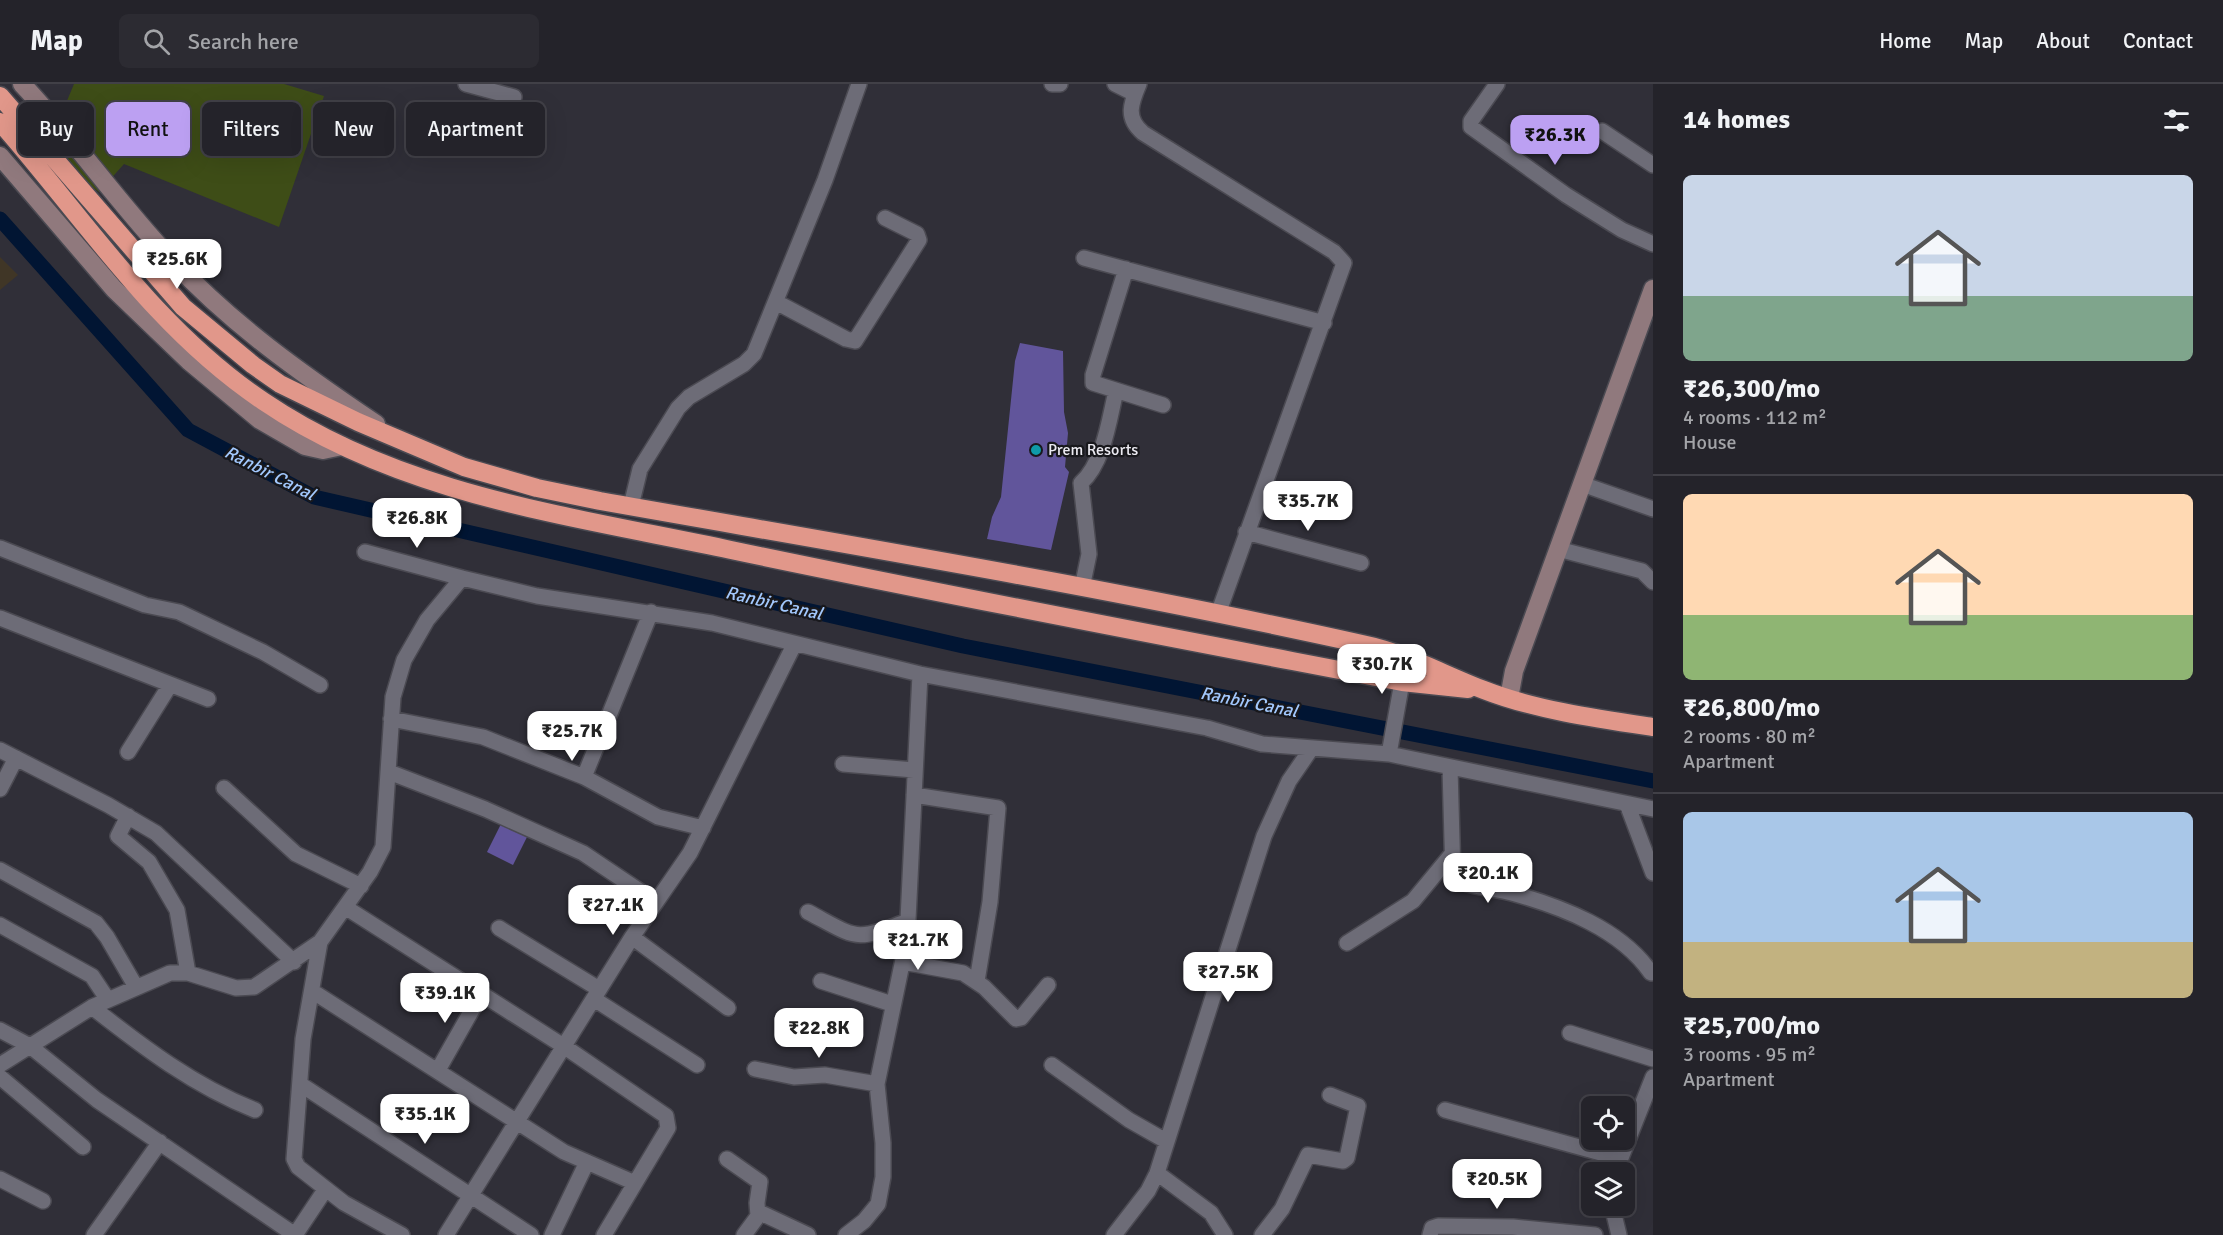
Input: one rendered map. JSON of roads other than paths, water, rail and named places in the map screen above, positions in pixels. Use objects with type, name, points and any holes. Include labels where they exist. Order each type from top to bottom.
[{"type":"highway","points":[[0,96],[183,307],[253,365],[280,384],[358,422],[454,462],[497,478],[631,506],[1082,588],[1395,652],[1484,691],[1603,719],[1653,727]]},
{"type":"highway","points":[[0,122],[148,301],[172,325],[263,402],[342,446],[402,473],[494,499],[843,573],[1402,682],[1484,691]]},
{"type":"street","points":[[22,84],[169,258],[233,320],[332,396],[389,433]]},
{"type":"street","points":[[466,84],[514,97]]},
{"type":"street","points":[[631,506],[640,469],[678,408],[688,397],[750,358],[776,302],[859,84]]},
{"type":"street","points":[[1052,84],[1060,84]]},
{"type":"street","points":[[1115,84],[1137,89],[1130,114],[1132,122],[1143,133],[1342,259],[1343,271],[1218,614]]},
{"type":"street","points":[[1497,84],[1471,121],[1471,127],[1566,195],[1622,230],[1649,242]]},
{"type":"street","points":[[1602,131],[1653,165]]},
{"type":"street","points":[[0,156],[114,289],[189,361],[260,420],[296,441],[323,450],[342,446]]},
{"type":"street","points":[[776,302],[846,339],[855,341],[919,240],[917,234],[885,218]]},
{"type":"street","points":[[1084,258],[1324,323]]},
{"type":"street","points":[[1126,269],[1092,380],[1095,385],[1163,405]]},
{"type":"street","points":[[1509,698],[1514,671],[1653,289]]},
{"type":"street","points":[[1082,588],[1089,554],[1081,483],[1088,476],[1097,459],[1116,392]]},
{"type":"street","points":[[1582,484],[1653,509]]},
{"type":"street","points":[[1246,532],[1360,564]]},
{"type":"street","points":[[0,548],[145,605],[179,612],[262,652],[320,685]]},
{"type":"street","points":[[1558,549],[1642,571],[1653,582]]},
{"type":"street","points":[[365,552],[537,596],[712,623],[794,645],[920,674],[1208,728],[1262,744],[1311,749],[1390,746],[1450,768],[1653,809]]},
{"type":"street","points":[[0,1065],[92,1007],[136,987],[170,974],[188,973],[236,988],[246,988],[263,983],[320,942],[361,886],[383,847],[393,697],[404,660],[427,620],[462,578]]},
{"type":"street","points":[[584,777],[651,612]]},
{"type":"street","points":[[0,618],[208,699]]},
{"type":"street","points":[[446,1235],[632,937],[704,828],[794,645]]},
{"type":"street","points":[[846,1235],[871,1214],[881,1191],[884,1162],[877,1084],[892,1004],[903,962],[908,921],[920,674]]},
{"type":"street","points":[[1390,746],[1402,682]]},
{"type":"street","points":[[128,752],[170,685]]},
{"type":"street","points":[[391,719],[483,737],[584,777],[658,817],[704,828]]},
{"type":"street","points":[[1114,1235],[1148,1191],[1157,1173],[1264,836],[1289,781],[1311,749]]},
{"type":"street","points":[[0,750],[128,816],[156,833],[294,962]]},
{"type":"street","points":[[0,789],[16,758]]},
{"type":"street","points":[[843,764],[914,770]]},
{"type":"street","points":[[1450,768],[1451,855],[1452,873],[1456,880],[1513,893],[1563,911],[1605,930],[1637,956],[1651,973]]},
{"type":"street","points":[[389,772],[485,809],[583,853],[656,902]]},
{"type":"street","points":[[224,788],[296,854],[361,886]]},
{"type":"street","points":[[914,795],[998,808],[990,902],[977,981]]},
{"type":"street","points":[[1627,804],[1653,873]]},
{"type":"street","points":[[128,816],[118,836],[149,862],[177,910],[188,973]]},
{"type":"street","points":[[1347,943],[1413,901],[1451,855]]},
{"type":"street","points":[[0,870],[96,923],[136,987]]},
{"type":"street","points":[[345,908],[565,1047],[666,1116],[668,1128],[604,1235]]},
{"type":"street","points":[[807,912],[846,932],[859,936],[870,935],[908,921]]},
{"type":"street","points":[[0,925],[93,976],[108,1000]]},
{"type":"street","points":[[499,928],[697,1065]]},
{"type":"street","points":[[632,937],[728,1008]]},
{"type":"street","points":[[320,942],[303,1039],[294,1159],[298,1167],[325,1190],[402,1235]]},
{"type":"street","points":[[903,962],[963,973],[977,981],[1016,1019],[1021,1018],[1048,984]]},
{"type":"street","points":[[821,981],[892,1004]]},
{"type":"street","points":[[312,991],[564,1152],[635,1183]]},
{"type":"street","points":[[438,1070],[481,994]]},
{"type":"street","points":[[92,1007],[155,1056],[194,1081],[255,1110]]},
{"type":"street","points":[[0,1030],[30,1046],[97,1100],[295,1235],[325,1190]]},
{"type":"street","points":[[1570,1033],[1653,1059]]},
{"type":"street","points":[[1052,1065],[1129,1120],[1166,1141]]},
{"type":"street","points":[[755,1069],[794,1077],[825,1076],[877,1084]]},
{"type":"street","points":[[0,1077],[83,1147]]},
{"type":"street","points":[[1619,1162],[1653,1077]]},
{"type":"street","points":[[300,1084],[531,1235]]},
{"type":"street","points":[[1262,1235],[1282,1209],[1308,1155],[1343,1161],[1347,1158],[1358,1106],[1330,1095]]},
{"type":"street","points":[[1445,1110],[1605,1162]]},
{"type":"street","points":[[94,1235],[160,1142]]},
{"type":"street","points":[[727,1160],[760,1182],[757,1203],[759,1212],[744,1235]]},
{"type":"street","points":[[552,1235],[587,1162]]},
{"type":"street","points":[[1157,1173],[1211,1213],[1228,1234]]},
{"type":"street","points":[[0,1179],[44,1201]]},
{"type":"street","points":[[759,1212],[808,1235]]},
{"type":"street","points":[[1614,1216],[1619,1235]]},
{"type":"street","points":[[1430,1235],[1432,1228],[1438,1226],[1513,1227],[1595,1235]]},
{"type":"waterway","name":"Ranbir Canal","points":[[0,219],[188,430],[314,497],[963,646],[1653,781]]},
{"type":"place","name":"Prem Resorts","points":[[1036,450]]}]
